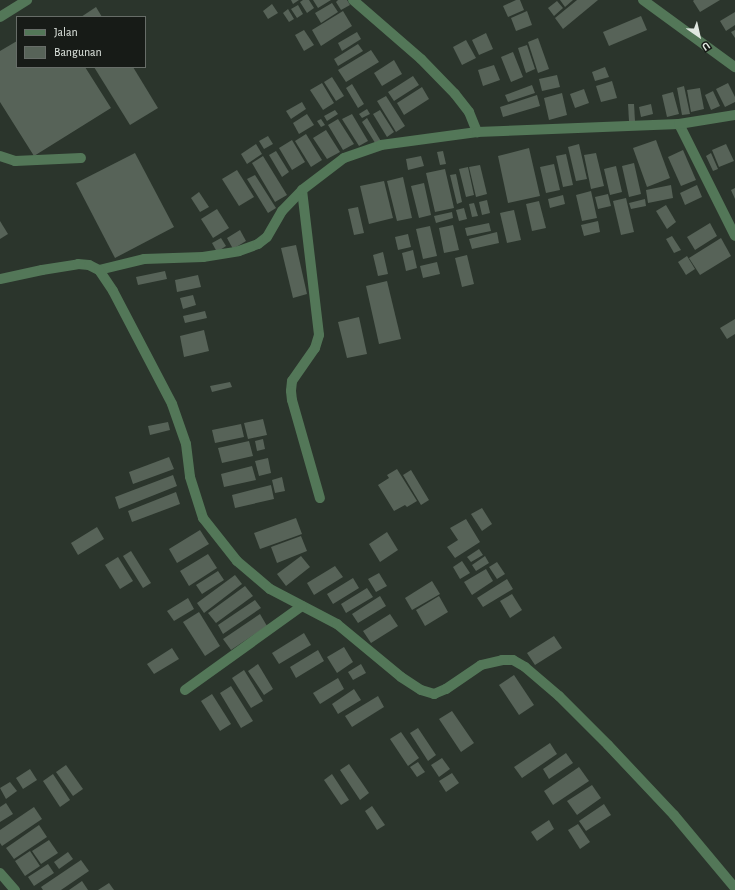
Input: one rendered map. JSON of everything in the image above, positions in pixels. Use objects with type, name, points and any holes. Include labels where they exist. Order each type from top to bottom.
[{"type":"street","points":[[0,17],[27,0]]},
{"type":"street","points":[[353,0],[421,59],[455,94],[469,112],[477,132]]},
{"type":"street","points":[[642,0],[735,67]]},
{"type":"street","points":[[99,270],[144,259],[203,257],[239,251],[258,244],[267,237],[282,211],[302,190],[344,158],[381,145],[477,132],[679,124],[735,115]]},
{"type":"street","points":[[679,124],[735,236]]},
{"type":"street","points":[[0,156],[15,161],[81,158]]},
{"type":"street","points":[[302,190],[319,335],[315,348],[292,381],[291,391],[292,400],[320,498]]},
{"type":"street","points":[[0,279],[78,264],[89,265],[99,270],[113,291],[172,404],[186,444],[190,477],[203,518],[237,561],[270,588],[337,624],[401,677],[422,690],[434,694],[446,689],[481,665],[502,660],[513,660],[525,667],[559,696],[608,745],[674,815],[735,888]]},
{"type":"street","points":[[185,690],[302,606]]},
{"type":"street","points":[[0,873],[15,890]]},
{"type":"building","points":[[291,0],[299,0],[293,4]]},
{"type":"building","points":[[303,0],[309,0],[314,8],[307,13],[300,2]]},
{"type":"building","points":[[313,0],[331,0],[318,8]]},
{"type":"building","points":[[338,0],[347,0],[350,5],[341,10],[336,2]]},
{"type":"building","points":[[516,0],[520,0],[524,10],[508,17],[503,6]]},
{"type":"building","points":[[560,0],[573,0],[565,7]]},
{"type":"building","points":[[577,0],[598,0],[563,29],[555,18]]},
{"type":"building","points":[[720,0],[700,12],[693,1]]},
{"type":"building","points":[[557,1],[563,8],[554,16],[548,8]]},
{"type":"building","points":[[332,3],[338,12],[321,23],[315,13]]},
{"type":"building","points":[[272,4],[278,13],[268,19],[263,11]]},
{"type":"building","points":[[298,5],[303,14],[297,18],[291,9]]},
{"type":"building","points":[[96,7],[101,16],[82,16]]},
{"type":"building","points":[[288,9],[294,19],[289,22],[283,13]]},
{"type":"building","points":[[343,11],[352,26],[321,46],[312,30]]},
{"type":"building","points":[[527,11],[532,25],[516,31],[511,18]]},
{"type":"building","points":[[735,12],[735,25],[726,31],[720,21]]},
{"type":"building","points":[[641,16],[647,30],[609,46],[603,32]]},
{"type":"building","points":[[304,30],[314,45],[304,51],[295,35]]},
{"type":"building","points":[[735,30],[735,38],[731,32]]},
{"type":"building","points":[[357,32],[361,39],[342,51],[338,43]]},
{"type":"building","points":[[486,33],[493,49],[479,55],[472,40]]},
{"type":"building","points":[[538,38],[549,69],[538,73],[528,42]]},
{"type":"building","points":[[466,40],[476,58],[462,65],[453,47]]},
{"type":"building","points":[[16,42],[16,68],[86,68],[111,108],[34,156],[0,102],[0,51]]},
{"type":"building","points":[[358,44],[363,51],[338,66],[334,59]]},
{"type":"building","points":[[527,45],[535,69],[526,73],[518,48]]},
{"type":"building","points":[[371,50],[379,62],[346,82],[338,70]]},
{"type":"building","points":[[513,52],[523,77],[511,82],[501,57]]},
{"type":"building","points":[[394,60],[402,74],[382,86],[374,73]]},
{"type":"building","points":[[494,65],[500,80],[483,86],[478,70]]},
{"type":"building","points":[[605,67],[609,77],[595,81],[592,72]]},
{"type":"building","points":[[95,68],[134,68],[158,108],[130,125]]},
{"type":"building","points":[[557,75],[560,87],[542,91],[539,79]]},
{"type":"building","points":[[413,76],[419,85],[394,101],[388,92]]},
{"type":"building","points":[[332,77],[344,96],[336,101],[324,82]]},
{"type":"building","points":[[612,81],[617,98],[601,102],[596,86]]},
{"type":"building","points":[[322,83],[334,103],[323,110],[310,90]]},
{"type":"building","points":[[728,83],[735,97],[735,102],[725,107],[716,89]]},
{"type":"building","points":[[352,84],[364,104],[358,108],[346,88]]},
{"type":"building","points":[[532,85],[535,93],[508,102],[505,95]]},
{"type":"building","points":[[684,86],[690,114],[682,115],[677,88]]},
{"type":"building","points":[[422,87],[429,99],[404,115],[397,103]]},
{"type":"building","points":[[700,88],[704,109],[691,112],[687,90]]},
{"type":"building","points":[[584,89],[589,103],[575,108],[570,94]]},
{"type":"building","points":[[713,91],[720,106],[711,110],[705,95]]},
{"type":"building","points":[[673,92],[679,114],[667,117],[662,95]]},
{"type":"building","points":[[562,93],[567,115],[549,120],[544,98]]},
{"type":"building","points":[[537,95],[540,106],[503,117],[500,107]]},
{"type":"building","points":[[386,96],[405,126],[396,132],[377,101]]},
{"type":"building","points":[[302,102],[306,109],[291,119],[286,111]]},
{"type":"building","points":[[628,104],[634,104],[635,121],[629,121]]},
{"type":"building","points":[[651,104],[653,114],[641,117],[639,107]]},
{"type":"building","points":[[367,109],[370,114],[362,118],[359,114]]},
{"type":"building","points":[[335,110],[338,114],[327,121],[324,116]]},
{"type":"building","points":[[380,110],[394,132],[387,137],[373,114]]},
{"type":"building","points":[[307,114],[314,125],[299,134],[293,123]]},
{"type":"building","points":[[352,114],[368,141],[359,146],[342,119]]},
{"type":"building","points":[[367,118],[382,143],[377,146],[362,122]]},
{"type":"building","points":[[321,119],[325,125],[321,127],[317,121]]},
{"type":"building","points":[[338,119],[354,144],[343,150],[328,125]]},
{"type":"building","points":[[326,130],[340,152],[327,159],[313,138]]},
{"type":"building","points":[[306,134],[322,160],[311,167],[295,141]]},
{"type":"building","points":[[268,136],[273,144],[264,149],[259,141]]},
{"type":"building","points":[[292,140],[305,162],[292,170],[279,148]]},
{"type":"building","points":[[656,140],[670,178],[647,187],[633,148]]},
{"type":"building","points":[[256,144],[262,154],[247,164],[241,154]]},
{"type":"building","points":[[579,144],[587,179],[576,181],[568,147]]},
{"type":"building","points":[[726,144],[734,161],[719,167],[712,150]]},
{"type":"building","points":[[529,148],[540,196],[508,203],[498,156]]},
{"type":"building","points":[[683,150],[696,180],[681,186],[668,157]]},
{"type":"building","points":[[276,151],[289,172],[282,177],[269,155]]},
{"type":"building","points":[[443,151],[446,164],[440,165],[437,152]]},
{"type":"building","points":[[135,153],[174,227],[115,258],[76,183]]},
{"type":"building","points":[[596,153],[604,186],[591,189],[584,155]]},
{"type":"building","points":[[711,153],[718,169],[713,171],[706,156]]},
{"type":"building","points":[[566,154],[573,185],[563,187],[556,156]]},
{"type":"building","points":[[263,156],[287,195],[275,202],[252,163]]},
{"type":"building","points":[[421,156],[424,166],[408,170],[406,159]]},
{"type":"building","points":[[634,163],[641,194],[629,197],[622,166]]},
{"type":"building","points":[[554,164],[560,190],[546,193],[540,167]]},
{"type":"building","points":[[480,165],[487,194],[476,197],[469,167]]},
{"type":"building","points":[[616,166],[622,192],[610,195],[604,169]]},
{"type":"building","points":[[468,167],[474,195],[466,197],[459,169]]},
{"type":"building","points":[[445,169],[454,208],[435,212],[426,173]]},
{"type":"building","points":[[237,170],[254,197],[239,206],[222,179]]},
{"type":"building","points":[[456,174],[462,202],[457,204],[450,175]]},
{"type":"building","points":[[255,175],[276,208],[268,213],[247,179]]},
{"type":"building","points":[[403,177],[412,218],[397,221],[387,181]]},
{"type":"building","points":[[384,181],[393,218],[369,224],[360,186]]},
{"type":"building","points":[[424,183],[431,215],[419,218],[411,186]]},
{"type":"building","points":[[671,185],[673,198],[648,203],[646,190]]},
{"type":"building","points":[[697,185],[702,197],[685,205],[680,193]]},
{"type":"building","points":[[735,188],[735,199],[731,190]]},
{"type":"building","points":[[591,191],[597,218],[582,221],[576,195]]},
{"type":"building","points":[[199,192],[209,207],[200,212],[191,198]]},
{"type":"building","points":[[608,194],[611,206],[598,209],[595,197]]},
{"type":"building","points":[[563,195],[565,204],[550,208],[548,199]]},
{"type":"building","points":[[626,198],[634,232],[621,235],[613,201]]},
{"type":"building","points":[[645,199],[646,206],[631,209],[629,203]]},
{"type":"building","points":[[487,200],[490,213],[482,215],[479,202]]},
{"type":"building","points":[[539,201],[546,228],[532,231],[526,204]]},
{"type":"building","points":[[474,203],[478,216],[472,217],[469,204]]},
{"type":"building","points":[[666,205],[676,222],[667,229],[656,211]]},
{"type":"building","points":[[358,207],[364,233],[354,235],[348,209]]},
{"type":"building","points":[[464,208],[467,219],[459,221],[456,210]]},
{"type":"building","points":[[217,209],[229,228],[213,238],[201,219]]},
{"type":"building","points":[[514,210],[521,240],[507,243],[500,213]]},
{"type":"building","points":[[452,212],[453,218],[436,223],[434,216]]},
{"type":"building","points":[[0,221],[8,234],[0,239]]},
{"type":"building","points":[[598,221],[600,232],[584,236],[581,225]]},
{"type":"building","points":[[489,223],[491,231],[467,236],[465,228]]},
{"type":"building","points":[[710,223],[717,236],[695,250],[687,237]]},
{"type":"building","points":[[453,225],[459,250],[444,253],[439,228]]},
{"type":"building","points":[[430,226],[437,256],[423,259],[416,229]]},
{"type":"building","points":[[240,230],[246,241],[233,249],[227,238]]},
{"type":"building","points":[[497,232],[499,243],[472,249],[469,239]]},
{"type":"building","points":[[408,234],[411,247],[398,250],[395,237]]},
{"type":"building","points":[[672,236],[681,250],[674,253],[666,239]]},
{"type":"building","points":[[221,238],[226,246],[217,252],[212,243]]},
{"type":"building","points":[[721,238],[731,256],[700,275],[689,258]]},
{"type":"building","points":[[296,245],[307,294],[293,298],[281,248]]},
{"type":"building","points":[[413,250],[417,268],[406,271],[402,253]]},
{"type":"building","points":[[383,252],[388,274],[378,276],[373,255]]},
{"type":"building","points":[[467,255],[474,284],[462,287],[455,258]]},
{"type":"building","points":[[687,256],[695,269],[686,275],[678,262]]},
{"type":"building","points":[[437,262],[440,274],[423,278],[420,266]]},
{"type":"building","points":[[165,271],[167,279],[138,285],[136,277]]},
{"type":"building","points":[[198,275],[201,287],[177,292],[175,280]]},
{"type":"building","points":[[387,281],[401,339],[379,344],[366,286]]},
{"type":"building","points":[[193,295],[196,305],[183,309],[180,298]]},
{"type":"building","points":[[205,311],[207,318],[185,323],[183,316]]},
{"type":"building","points":[[359,317],[367,354],[347,358],[338,322]]},
{"type":"building","points":[[735,319],[735,334],[727,339],[720,328]]},
{"type":"building","points":[[204,330],[209,351],[184,357],[180,336]]},
{"type":"building","points":[[230,382],[232,387],[212,392],[210,386]]},
{"type":"building","points":[[263,419],[267,435],[248,439],[244,423]]},
{"type":"building","points":[[168,422],[170,430],[150,435],[148,426]]},
{"type":"building","points":[[241,424],[244,437],[215,443],[212,430]]},
{"type":"building","points":[[263,439],[265,449],[257,451],[255,441]]},
{"type":"building","points":[[249,441],[253,456],[222,463],[218,448]]},
{"type":"building","points":[[169,457],[174,469],[133,484],[129,472]]},
{"type":"building","points":[[268,458],[271,473],[259,476],[255,461]]},
{"type":"building","points":[[252,466],[256,480],[224,487],[221,474]]},
{"type":"building","points":[[397,469],[417,501],[407,507],[405,505],[394,511],[378,485],[389,478],[387,475]]},
{"type":"building","points":[[411,470],[429,500],[421,505],[403,475]]},
{"type":"building","points":[[173,475],[177,486],[119,509],[115,497]]},
{"type":"building","points":[[282,477],[285,491],[275,493],[272,480]]},
{"type":"building","points":[[271,485],[274,499],[235,508],[232,495]]},
{"type":"building","points":[[176,492],[180,504],[132,522],[128,511]]},
{"type":"building","points":[[482,508],[492,524],[482,531],[471,514]]},
{"type":"building","points":[[296,518],[302,534],[260,549],[254,533]]},
{"type":"building","points":[[466,519],[480,542],[455,558],[447,547],[458,540],[450,528]]},
{"type":"building","points":[[97,527],[104,539],[78,555],[71,543]]},
{"type":"building","points":[[200,530],[209,544],[177,563],[169,549]]},
{"type":"building","points":[[387,532],[398,550],[380,562],[369,544]]},
{"type":"building","points":[[301,536],[307,551],[277,563],[271,547]]},
{"type":"building","points":[[479,549],[483,555],[471,562],[467,557]]},
{"type":"building","points":[[131,551],[151,583],[143,588],[123,556]]},
{"type":"building","points":[[208,554],[217,568],[189,586],[180,571]]},
{"type":"building","points":[[301,556],[310,567],[286,586],[277,574]]},
{"type":"building","points":[[485,556],[489,563],[476,571],[472,565]]},
{"type":"building","points":[[118,557],[133,581],[120,589],[105,565]]},
{"type":"building","points":[[462,561],[470,573],[460,579],[453,567]]},
{"type":"building","points":[[497,562],[505,574],[497,579],[489,567]]},
{"type":"building","points":[[335,566],[343,577],[314,595],[307,583]]},
{"type":"building","points":[[486,569],[493,581],[472,595],[464,582]]},
{"type":"building","points":[[218,571],[224,580],[202,594],[196,585]]},
{"type":"building","points":[[379,573],[387,586],[376,592],[368,579]]},
{"type":"building","points":[[235,575],[242,584],[204,613],[197,603]]},
{"type":"building","points":[[353,578],[359,588],[333,604],[327,594]]},
{"type":"building","points":[[507,579],[513,589],[483,607],[477,598]]},
{"type":"building","points":[[432,581],[440,594],[412,610],[405,598]]},
{"type":"building","points":[[245,586],[253,596],[216,623],[208,613]]},
{"type":"building","points":[[367,588],[373,597],[346,613],[341,604]]},
{"type":"building","points":[[512,594],[522,610],[510,618],[500,601]]},
{"type":"building","points":[[380,596],[386,606],[358,623],[352,614]]},
{"type":"building","points":[[439,596],[448,612],[425,626],[416,610]]},
{"type":"building","points":[[188,598],[194,609],[174,621],[167,611]]},
{"type":"building","points":[[255,600],[261,608],[223,634],[218,625]]},
{"type":"building","points":[[199,612],[220,646],[205,656],[183,622]]},
{"type":"building","points":[[260,614],[267,626],[231,650],[223,639]]},
{"type":"building","points":[[390,614],[398,626],[371,643],[363,631]]},
{"type":"building","points":[[304,633],[311,645],[279,664],[272,653]]},
{"type":"building","points":[[554,636],[562,648],[535,665],[527,653]]},
{"type":"building","points":[[344,647],[353,662],[337,673],[327,657]]},
{"type":"building","points":[[172,648],[179,659],[154,674],[147,664]]},
{"type":"building","points":[[318,650],[324,661],[296,678],[290,667]]},
{"type":"building","points":[[258,664],[273,689],[264,695],[248,671]]},
{"type":"building","points":[[361,664],[366,673],[353,680],[348,672]]},
{"type":"building","points":[[244,670],[263,701],[251,708],[232,678]]},
{"type":"building","points":[[514,675],[534,705],[519,715],[499,685]]},
{"type":"building","points":[[338,678],[344,689],[320,704],[313,693]]},
{"type":"building","points":[[231,686],[253,721],[241,728],[220,693]]},
{"type":"building","points":[[354,689],[361,700],[338,714],[332,704]]},
{"type":"building","points":[[212,694],[231,724],[220,731],[201,701]]},
{"type":"building","points":[[378,696],[384,707],[352,727],[345,716]]},
{"type":"building","points":[[452,711],[474,743],[461,752],[439,719]]},
{"type":"building","points":[[418,728],[436,755],[428,761],[410,733]]},
{"type":"building","points":[[401,732],[419,758],[408,766],[390,739]]},
{"type":"building","points":[[550,743],[557,754],[522,778],[514,767]]},
{"type":"building","points":[[566,753],[573,763],[549,779],[543,769]]},
{"type":"building","points":[[442,758],[450,769],[439,777],[431,765]]},
{"type":"building","points":[[418,762],[425,772],[417,777],[410,767]]},
{"type":"building","points":[[349,764],[369,793],[360,800],[340,770]]},
{"type":"building","points":[[66,765],[83,789],[73,796],[56,772]]},
{"type":"building","points":[[579,767],[589,781],[553,805],[544,791]]},
{"type":"building","points":[[30,769],[37,780],[23,789],[16,778]]},
{"type":"building","points":[[452,773],[459,783],[446,792],[439,781]]},
{"type":"building","points":[[53,774],[70,800],[60,807],[43,781]]},
{"type":"building","points":[[332,774],[349,800],[341,805],[324,780]]},
{"type":"building","points":[[10,782],[17,791],[6,799],[0,788]]},
{"type":"building","points":[[592,785],[601,798],[577,815],[567,801]]},
{"type":"building","points":[[6,803],[13,814],[0,822],[0,807]]},
{"type":"building","points":[[604,804],[611,815],[586,831],[579,821]]},
{"type":"building","points":[[372,806],[385,825],[377,830],[365,811]]},
{"type":"building","points":[[34,807],[42,819],[2,846],[0,843],[0,830]]},
{"type":"building","points":[[549,820],[554,829],[537,841],[531,832]]},
{"type":"building","points":[[578,824],[590,842],[580,849],[568,830]]},
{"type":"building","points":[[39,825],[47,837],[14,859],[6,848]]},
{"type":"building","points":[[49,840],[58,853],[41,864],[32,851]]},
{"type":"building","points":[[30,851],[40,866],[25,876],[15,861]]},
{"type":"building","points":[[68,852],[73,859],[59,869],[54,862]]},
{"type":"building","points":[[81,860],[89,871],[61,890],[43,890],[41,887]]},
{"type":"building","points":[[48,864],[54,873],[34,886],[28,877]]},
{"type":"building","points":[[82,881],[88,890],[69,890]]},
{"type":"building","points":[[109,883],[114,890],[98,890]]}]
